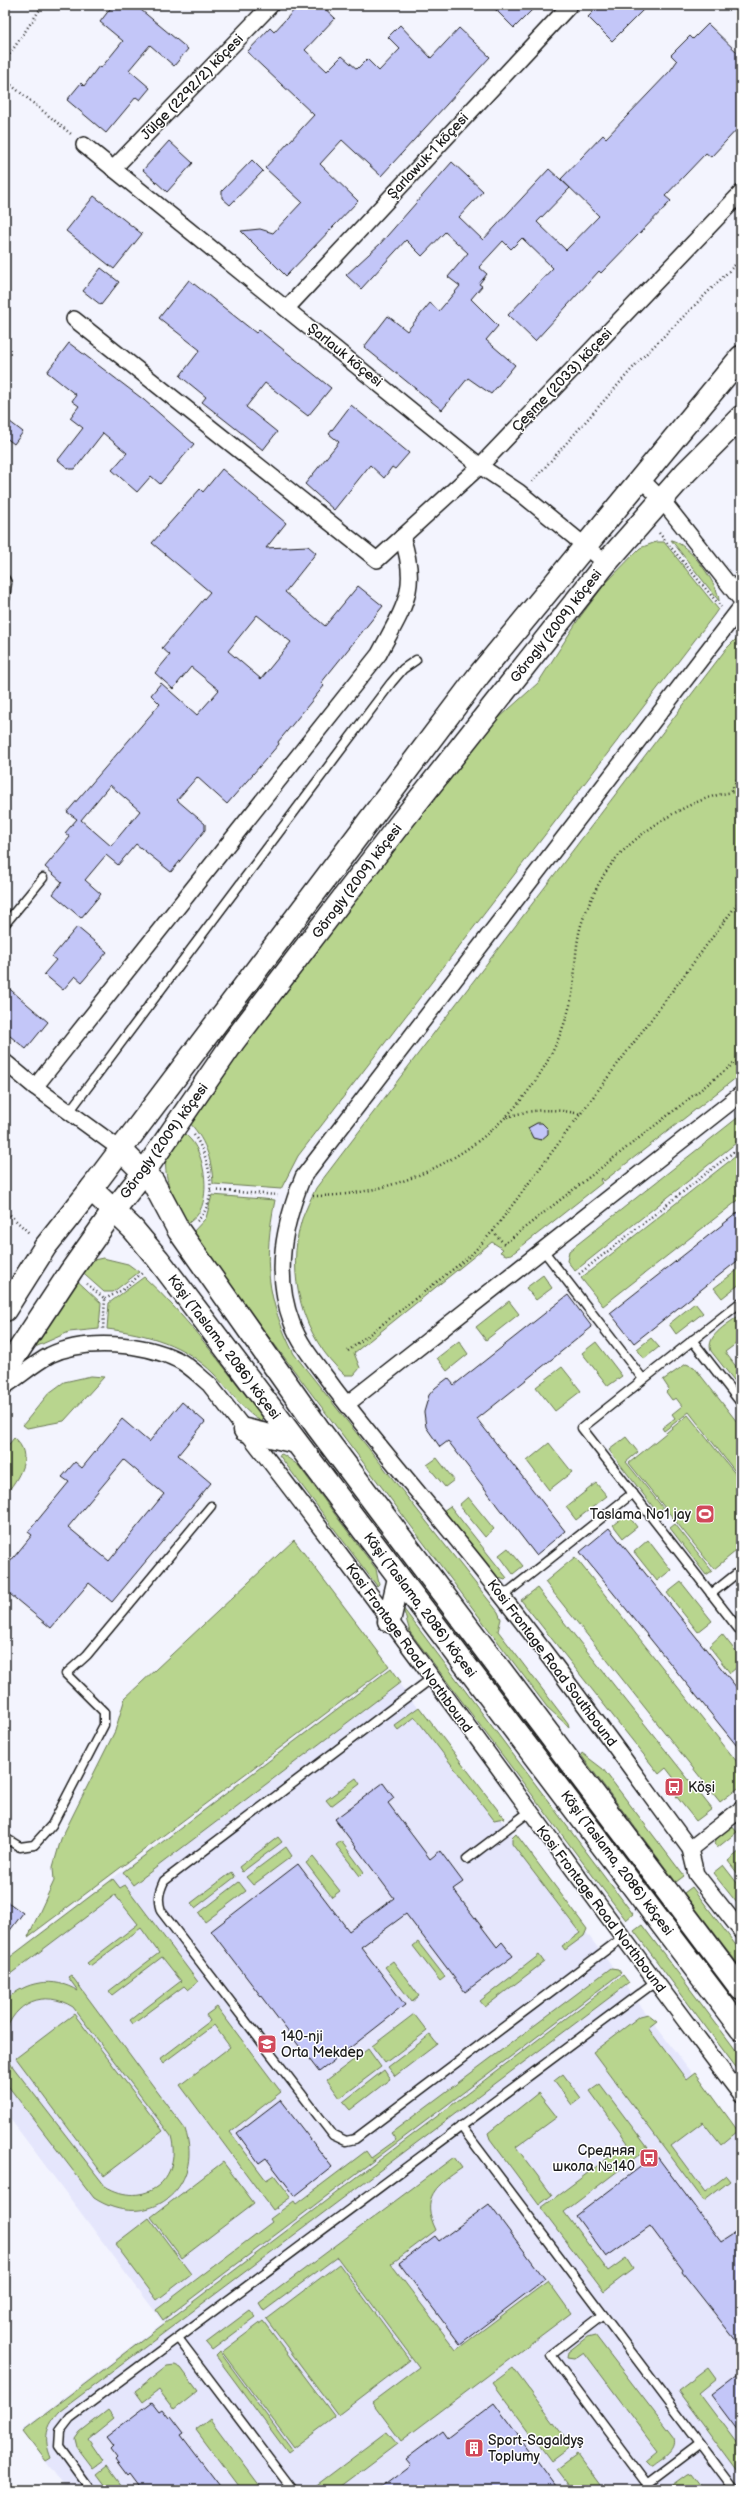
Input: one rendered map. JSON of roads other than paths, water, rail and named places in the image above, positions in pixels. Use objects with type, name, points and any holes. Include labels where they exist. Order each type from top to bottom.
[{"type":"main road","name":"Görogly (2009) köçesi","points":[[5,1310],[45,1247],[262,966],[479,675],[741,357]]},
{"type":"main road","name":"Görogly (2009) köçesi","points":[[5,1371],[71,1271],[114,1210],[144,1172],[234,1041],[395,830],[606,563],[662,500],[741,417]]},
{"type":"main road","name":"Köşi (Taslama, 2086) köçesi","points":[[120,1149],[153,1182],[182,1235],[318,1428],[741,1989]]},
{"type":"main road","name":"Köşi (Taslama, 2086) köçesi","points":[[91,1189],[133,1229],[158,1259],[741,2029]]},
{"type":"main road","points":[[245,1430],[296,1442]]},
{"type":"main road","points":[[389,1621],[399,1578]]},
{"type":"street","name":"Jülge (2292/2) köçesi","points":[[113,169],[271,5]]},
{"type":"street","name":"Şarlawuk-1 köçesi","points":[[287,308],[570,5]]},
{"type":"street","name":"Şarlauk köçesi","points":[[84,146],[287,308],[480,466],[519,492],[606,563]]},
{"type":"street","name":"Çeşme (2033) köçesi","points":[[74,319],[377,560],[480,466],[741,192]]},
{"type":"street","points":[[640,478],[662,500],[741,600]]},
{"type":"street","points":[[35,1087],[379,654],[409,596],[409,556],[402,537]]},
{"type":"street","name":"Kosi Frontage Road Southbound","points":[[741,607],[730,619],[303,1177],[295,1196],[283,1241],[281,1265],[287,1309],[292,1326],[303,1343],[347,1404],[503,1596],[690,1849],[696,1874],[741,1931]]},
{"type":"street","points":[[5,1062],[35,1087],[120,1149]]},
{"type":"street","points":[[347,1404],[741,1094]]},
{"type":"street","name":"Kosi Frontage Road Northbound","points":[[5,1386],[51,1355],[75,1347],[102,1345],[134,1346],[160,1352],[180,1360],[209,1384],[432,1678],[622,1938],[741,2095]]},
{"type":"street","points":[[690,1849],[741,1809]]},
{"type":"lane","points":[[5,578],[7,583],[5,599]]},
{"type":"lane","points":[[69,1112],[391,683],[403,669],[416,660]]},
{"type":"lane","points":[[5,924],[43,878]]},
{"type":"lane","points":[[543,1250],[643,1379]]},
{"type":"lane","points":[[741,1302],[582,1428],[741,1632]]},
{"type":"lane","points":[[692,1340],[741,1403]]},
{"type":"lane","points":[[503,1596],[633,1493]]},
{"type":"lane","points":[[5,1838],[20,1847],[34,1845],[52,1825],[104,1725],[104,1712],[66,1674],[86,1655],[211,1506]]},
{"type":"lane","points":[[711,1594],[741,1570]]},
{"type":"lane","points":[[432,1678],[164,1881],[159,1892],[158,1902],[161,1911],[333,2134],[346,2141],[355,2139],[622,1938]]},
{"type":"lane","points":[[467,1859],[529,1812]]},
{"type":"lane","points":[[91,2490],[62,2451],[59,2439],[60,2431],[70,2418],[655,1982]]},
{"type":"lane","points":[[461,2126],[735,2490]]},
{"type":"lane","points":[[603,2315],[550,2355],[647,2484],[700,2444]]},
{"type":"lane","points":[[178,2338],[292,2490]]},
{"type":"place","name":"Taslama No1 jay","points":[[705,1514]]},
{"type":"place","name":"Köşi","points":[[674,1787]]},
{"type":"place","name":"140-nji Orta Mekdep","points":[[267,2044]]},
{"type":"place","name":"Средняя школа №140","points":[[649,2158]]},
{"type":"place","name":"Sport-Sagaldyş Toplumy","points":[[474,2448]]}]
